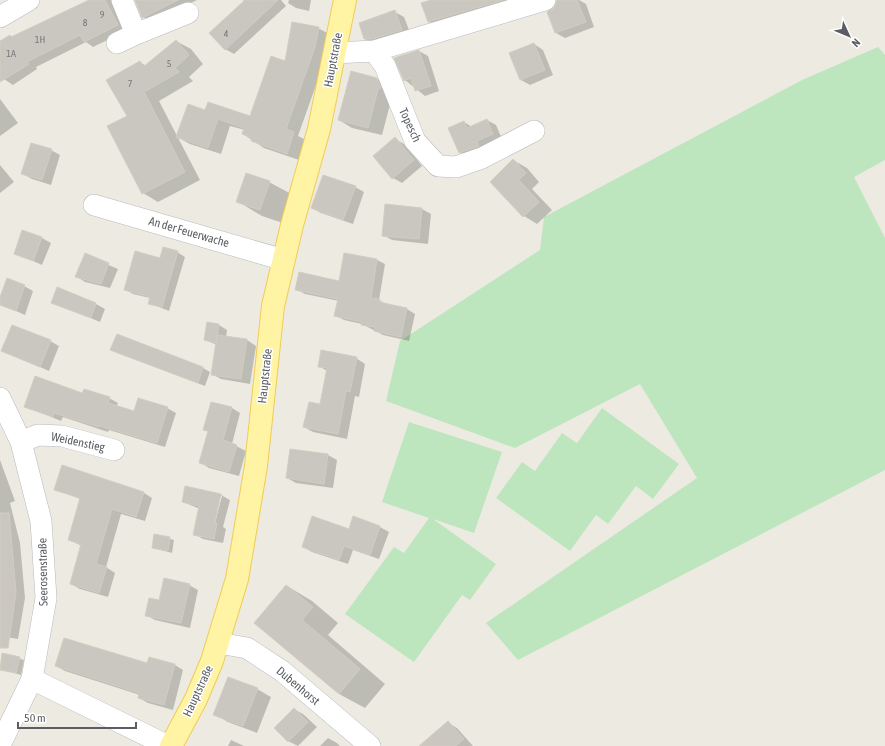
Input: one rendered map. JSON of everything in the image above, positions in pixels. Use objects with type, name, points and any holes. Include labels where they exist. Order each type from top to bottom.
[{"type":"main road","name":"Hauptstraße","points":[[169,746],[196,699],[218,643],[231,601],[242,551],[256,466],[273,306],[319,129],[345,0]]},
{"type":"street","points":[[0,16],[29,0]]},
{"type":"street","points":[[122,0],[136,34]]},
{"type":"street","points":[[335,53],[374,51],[545,0]]},
{"type":"street","points":[[117,43],[188,13]]},
{"type":"street","name":"Topesch","points":[[374,51],[385,66],[415,141],[438,166],[456,167],[482,158],[534,132]]},
{"type":"street","name":"An der Feuerwache","points":[[94,205],[284,260]]},
{"type":"street","name":"Seerosenstraße","points":[[0,398],[21,442],[41,521],[46,598],[32,679],[0,745]]},
{"type":"street","name":"Weidenstieg","points":[[21,442],[38,435],[62,436],[114,450]]},
{"type":"street","name":"Dubenhorst","points":[[218,643],[246,648],[282,671],[370,746]]},
{"type":"street","points":[[32,679],[169,746]]},
{"type":"green space","points":[[878,47],[885,55],[885,160],[854,177],[885,238],[885,470],[518,660],[486,623],[697,478],[640,384],[515,448],[386,401],[400,341],[540,250],[544,217],[802,80]]},
{"type":"green space","points":[[602,408],[679,464],[653,499],[636,486],[608,524],[596,515],[570,551],[496,498],[522,462],[535,471],[562,433],[577,443]]},
{"type":"green space","points":[[409,422],[502,452],[474,533],[433,519],[496,564],[470,600],[462,595],[414,662],[345,614],[394,547],[404,553],[429,518],[382,502]]},
{"type":"building","points":[[89,0],[105,0],[118,25],[84,42],[80,35],[27,62],[29,64],[0,82],[0,41],[10,35],[11,37]]},
{"type":"building","points":[[135,0],[178,0],[142,18]]},
{"type":"building","points":[[245,0],[278,0],[225,50],[209,33]]},
{"type":"building","points":[[431,0],[503,0],[428,22],[421,3]]},
{"type":"building","points":[[557,0],[577,0],[586,22],[555,33],[547,12],[554,8]]},
{"type":"building","points":[[395,10],[402,30],[372,39],[364,39],[359,23]]},
{"type":"building","points":[[292,22],[319,27],[315,47],[286,129],[294,132],[287,154],[251,141],[252,138],[242,134],[244,128],[218,119],[208,148],[176,137],[188,104],[205,110],[208,102],[250,116],[271,56],[285,61]]},
{"type":"building","points":[[176,40],[189,55],[175,68],[179,72],[144,92],[185,172],[142,194],[107,126],[127,116],[106,80],[140,61],[143,67]]},
{"type":"building","points":[[534,43],[545,70],[520,80],[509,53]]},
{"type":"building","points":[[419,50],[431,86],[415,91],[411,78],[404,81],[394,58]]},
{"type":"building","points":[[351,71],[377,78],[381,88],[378,89],[368,128],[338,120]]},
{"type":"building","points":[[487,119],[493,134],[477,141],[479,146],[459,153],[448,128],[464,121],[467,128]]},
{"type":"building","points":[[395,137],[414,160],[392,179],[373,156]]},
{"type":"building","points":[[31,143],[52,149],[42,180],[21,174]]},
{"type":"building","points":[[513,159],[526,173],[519,180],[539,202],[523,217],[490,182]]},
{"type":"building","points":[[246,173],[270,181],[260,210],[236,202]]},
{"type":"building","points":[[323,175],[356,186],[343,220],[311,208]]},
{"type":"building","points":[[385,204],[422,208],[419,239],[382,236]]},
{"type":"building","points":[[22,230],[42,237],[33,261],[14,254]]},
{"type":"building","points":[[163,247],[178,251],[162,307],[148,304],[150,297],[124,290],[135,251],[160,258]]},
{"type":"building","points":[[85,253],[109,263],[101,284],[75,277]]},
{"type":"building","points":[[344,253],[377,259],[371,298],[380,299],[379,302],[407,308],[401,337],[374,331],[375,327],[361,325],[362,322],[334,316],[338,299],[295,290],[299,272],[339,281]]},
{"type":"building","points":[[7,278],[25,285],[16,311],[0,305],[0,297]]},
{"type":"building","points":[[57,287],[96,303],[91,318],[51,303]]},
{"type":"building","points":[[207,322],[219,324],[216,343],[204,340]]},
{"type":"building","points":[[12,325],[51,340],[40,367],[1,351]]},
{"type":"building","points":[[117,334],[203,367],[198,383],[110,350]]},
{"type":"building","points":[[217,335],[247,339],[241,379],[211,375]]},
{"type":"building","points":[[321,350],[357,357],[350,392],[346,391],[338,434],[303,427],[309,402],[320,404],[327,368],[318,367]]},
{"type":"building","points":[[35,376],[82,393],[84,389],[110,397],[108,403],[134,411],[138,398],[168,407],[157,443],[54,413],[53,417],[24,407]]},
{"type":"building","points":[[211,402],[232,407],[223,440],[237,445],[229,472],[199,463],[208,431],[203,430]]},
{"type":"building","points":[[290,449],[328,454],[324,484],[286,478]]},
{"type":"building","points":[[62,465],[144,492],[136,517],[112,509],[96,564],[107,567],[99,593],[70,584],[81,544],[68,540],[80,498],[54,490]]},
{"type":"building","points":[[185,486],[221,494],[215,522],[217,523],[214,539],[193,535],[199,506],[182,502]]},
{"type":"building","points":[[0,513],[9,513],[16,592],[8,648],[0,648]]},
{"type":"building","points":[[312,516],[349,529],[353,516],[380,526],[370,555],[344,546],[339,560],[302,547]]},
{"type":"building","points":[[154,534],[170,537],[168,551],[152,548]]},
{"type":"building","points":[[164,578],[190,584],[181,623],[145,616],[149,598],[159,600]]},
{"type":"building","points":[[286,585],[313,607],[302,620],[360,669],[339,694],[254,623]]},
{"type":"building","points":[[64,638],[147,663],[149,657],[175,664],[164,705],[138,698],[139,693],[55,666]]},
{"type":"building","points":[[2,653],[20,657],[16,673],[0,670]]},
{"type":"building","points":[[228,677],[258,688],[243,726],[213,715]]},
{"type":"building","points":[[294,708],[308,722],[288,742],[274,728]]},
{"type":"building","points":[[448,721],[464,739],[455,746],[419,746]]}]
